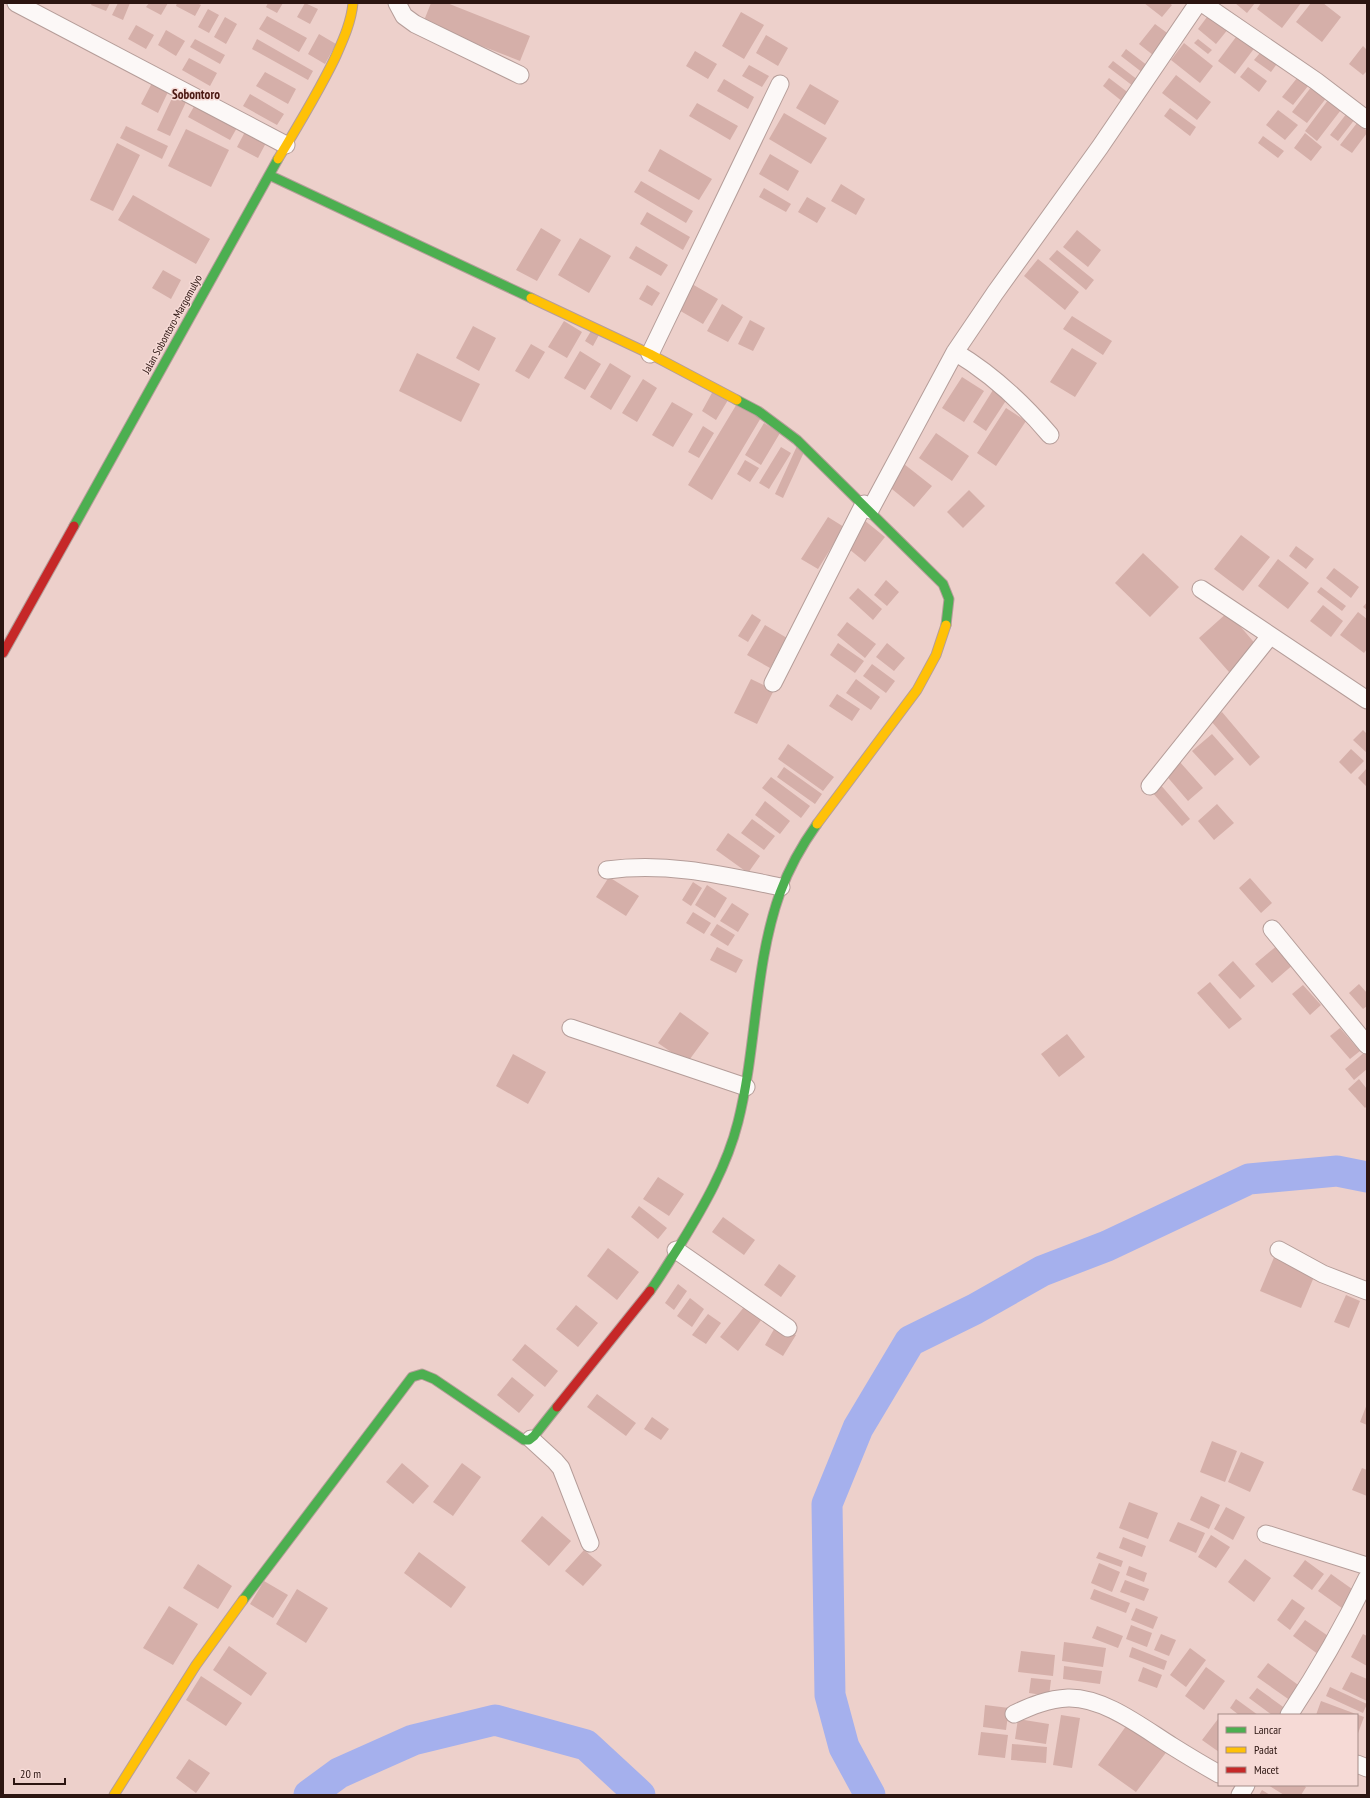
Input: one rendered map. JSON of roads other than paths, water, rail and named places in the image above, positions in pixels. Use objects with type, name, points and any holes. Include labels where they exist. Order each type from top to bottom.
[{"type":"street","points":[[16,3],[286,146]]},
{"type":"street","name":"Jalan Sobontoro-Margomulyo","points":[[3,653],[269,175],[324,81],[347,32],[352,16],[353,3]]},
{"type":"street","points":[[397,3],[404,16],[414,24],[520,76]]},
{"type":"street","points":[[773,683],[867,507],[955,352],[995,293],[1100,147],[1198,3]]},
{"type":"street","points":[[1202,3],[1316,81],[1367,120]]},
{"type":"street","points":[[650,354],[780,84]]},
{"type":"street","points":[[114,1795],[196,1665],[220,1631],[412,1377],[422,1374],[434,1379],[523,1440],[531,1439],[651,1290],[700,1211],[724,1164],[738,1122],[746,1087],[758,996],[771,922],[781,887],[803,845],[870,752],[910,701],[927,674],[937,654],[944,634],[949,603],[946,588],[867,507],[798,440],[773,420],[716,387],[650,354],[269,175]]},
{"type":"street","points":[[955,352],[974,363],[1013,395],[1050,435]]},
{"type":"street","points":[[1201,589],[1367,700]]},
{"type":"street","points":[[1150,786],[1270,636]]},
{"type":"street","points":[[607,870],[631,867],[681,869],[716,873],[781,887]]},
{"type":"street","points":[[1272,929],[1367,1045]]},
{"type":"street","points":[[571,1028],[746,1087]]},
{"type":"street","points":[[676,1250],[788,1328]]},
{"type":"street","points":[[1279,1250],[1323,1274],[1367,1291]]},
{"type":"street","points":[[531,1439],[561,1468],[590,1543]]},
{"type":"street","points":[[1266,1534],[1367,1566]]},
{"type":"street","points":[[1290,1714],[1317,1672],[1349,1615],[1367,1578]]},
{"type":"street","points":[[1014,1714],[1038,1703],[1051,1700],[1069,1698],[1089,1701],[1108,1708],[1218,1773]]},
{"type":"waterway","points":[[870,1795],[844,1747],[830,1695],[827,1504],[858,1428],[910,1341],[975,1309],[1042,1271],[1107,1246],[1249,1179],[1337,1171],[1367,1177]]},
{"type":"waterway","points":[[309,1795],[339,1773],[413,1740],[495,1720],[586,1745],[640,1795]]},
{"type":"district","name":"Sobontoro","points":[[196,94]]}]
